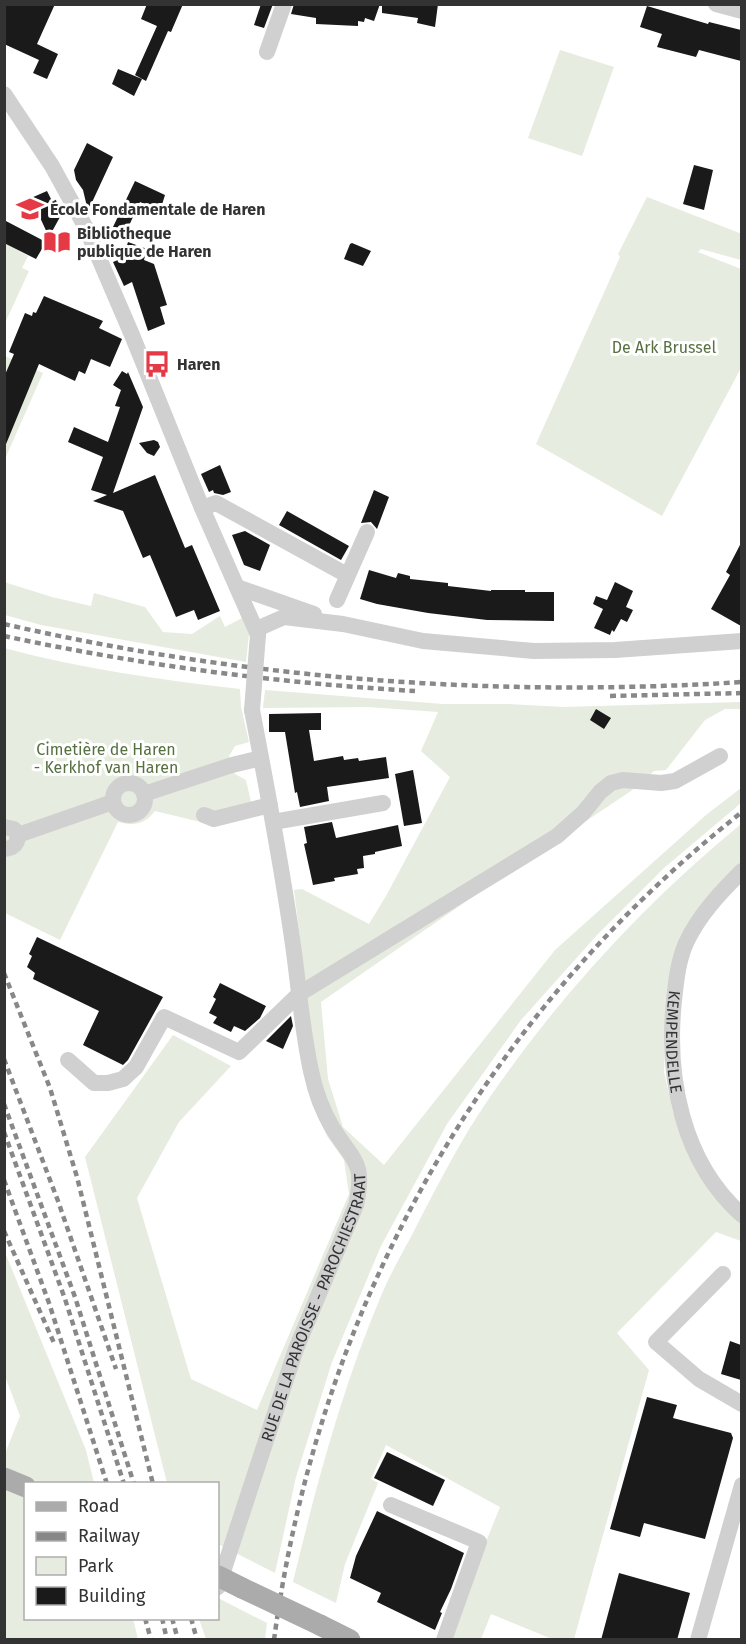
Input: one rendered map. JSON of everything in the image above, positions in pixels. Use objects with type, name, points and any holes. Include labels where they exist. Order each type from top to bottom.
[{"type":"main road","points":[[4,1478],[24,1486]]},
{"type":"main road","points":[[222,1571],[242,1588],[350,1640]]},
{"type":"street","points":[[267,52],[284,4]]},
{"type":"street","points":[[716,4],[741,11]]},
{"type":"street","points":[[4,94],[52,166],[86,228],[132,334],[202,508],[258,632],[284,617],[343,624],[423,640],[534,651],[615,650],[741,641]]},
{"type":"street","points":[[202,508],[216,502],[347,575]]},
{"type":"street","points":[[337,600],[367,532]]},
{"type":"street","points":[[237,588],[343,624]]},
{"type":"street","name":"RUE DE LA PAROISSE - PAROCHIESTRAAT","points":[[222,1571],[296,1349],[356,1205],[360,1188],[359,1172],[353,1156],[332,1127],[321,1105],[311,1072],[273,822],[252,710],[258,632]]},
{"type":"street","points":[[68,1060],[94,1083],[108,1083],[123,1079],[136,1067],[164,1017],[239,1052],[299,994],[557,836],[611,783],[623,780],[661,783],[675,781],[720,756]]},
{"type":"street","points":[[4,849],[12,849],[17,844],[11,831],[113,802],[119,811],[128,815],[135,814],[142,809],[145,801],[144,794],[232,765],[261,758]]},
{"type":"street","points":[[273,822],[383,803]]},
{"type":"street","points":[[204,815],[214,819],[270,805]]},
{"type":"street","name":"KEMPENDELLE","points":[[741,871],[716,896],[686,944],[680,962],[671,1033],[676,1089],[686,1127],[704,1167],[741,1215]]},
{"type":"street","points":[[723,1274],[656,1342],[699,1378],[741,1404]]},
{"type":"street","points":[[698,1640],[741,1485]]},
{"type":"street","points":[[391,1505],[479,1542],[444,1640]]},
{"type":"green space","points":[[560,50],[614,67],[582,156],[528,138]]},
{"type":"green space","name":"De Ark Brussel","points":[[647,197],[742,234],[741,260],[701,249],[698,252],[741,269],[741,368],[662,516],[536,444],[620,257],[618,254]]},
{"type":"green space","points":[[5,243],[28,256],[22,268],[29,271],[5,323]]},
{"type":"green space","points":[[5,356],[43,373],[5,459]]},
{"type":"green space","points":[[4,582],[91,606],[94,593],[145,607],[163,632],[192,634],[220,616],[225,627],[242,618],[249,634],[246,662],[41,625],[5,615]]},
{"type":"green space","name":"Cimetière de Haren - Kerkhof van Haren","points":[[4,648],[122,673],[240,689],[241,707],[249,742],[235,746],[229,756],[235,774],[246,780],[254,815],[213,825],[155,811],[143,822],[129,824],[118,822],[60,940],[5,913]]},
{"type":"green space","points":[[265,690],[443,704],[564,707],[741,702],[741,709],[725,709],[705,720],[666,770],[654,771],[631,791],[321,1002],[328,1079],[343,1127],[384,1165],[555,950],[706,815],[741,788],[741,803],[664,868],[598,934],[521,1020],[447,1124],[381,1246],[332,1362],[296,1477],[275,1573],[219,1545],[219,1482],[167,1482],[85,1157],[173,1035],[231,1066],[179,1122],[137,1198],[191,1379],[257,1410],[349,1194],[344,1160],[327,1136],[311,1101],[303,1060],[315,1057],[294,890],[302,889],[369,924],[450,777],[421,751],[438,712],[368,707],[263,708]]},
{"type":"green space","points":[[741,824],[741,863],[711,896],[665,1023],[664,1072],[673,1112],[687,1145],[741,1218],[741,1241],[716,1232],[617,1333],[649,1370],[574,1639],[552,1639],[491,1614],[481,1639],[447,1639],[500,1507],[386,1445],[371,1479],[378,1483],[345,1564],[336,1603],[293,1582],[331,1438],[367,1331],[392,1271],[459,1146],[517,1059],[575,986],[638,918]]},
{"type":"green space","points":[[4,1250],[86,1450],[94,1482],[24,1482],[24,1620],[133,1620],[138,1639],[5,1639],[5,1451],[20,1416],[5,1376]]},
{"type":"green space","points":[[219,1599],[267,1623],[265,1639],[206,1639],[199,1620],[219,1620]]},
{"type":"building","points":[[4,4],[55,4],[37,44],[58,54],[47,79],[33,73],[39,60],[4,44]]},
{"type":"building","points":[[147,4],[183,4],[171,32],[168,31],[146,81],[135,75],[157,26],[141,19]]},
{"type":"building","points":[[261,4],[273,4],[264,28],[254,25]]},
{"type":"building","points":[[294,4],[380,4],[374,21],[365,18],[364,22],[358,21],[358,26],[316,24],[316,18],[291,14]]},
{"type":"building","points":[[382,4],[438,4],[435,27],[417,23],[418,18],[382,13]]},
{"type":"building","points":[[647,6],[708,24],[709,22],[741,30],[741,61],[699,50],[696,57],[657,47],[662,34],[640,27]]},
{"type":"building","points":[[118,69],[142,79],[134,96],[112,84]]},
{"type":"building","points":[[87,143],[113,157],[88,211],[83,190],[76,180],[74,170]]},
{"type":"building","points":[[694,165],[713,170],[704,210],[683,204]]},
{"type":"building","points":[[135,181],[165,195],[160,211],[140,202],[126,232],[113,227]]},
{"type":"building","points":[[47,191],[60,217],[49,237],[31,198]]},
{"type":"building","points":[[4,220],[46,242],[36,259],[4,243]]},
{"type":"building","points":[[128,242],[147,249],[144,260],[154,264],[167,305],[160,307],[165,324],[148,331],[132,282],[124,286],[113,262],[123,258]]},
{"type":"building","points":[[352,243],[371,251],[363,266],[344,259]]},
{"type":"building","points":[[44,296],[103,321],[99,328],[122,339],[110,367],[91,359],[85,374],[79,371],[75,381],[39,364],[4,449],[4,377],[14,354],[9,352],[25,313],[32,316],[33,312],[36,313]]},
{"type":"building","points":[[122,371],[127,374],[128,372],[143,407],[113,493],[155,475],[185,548],[192,545],[220,611],[198,620],[194,610],[176,617],[150,555],[143,558],[123,511],[93,501],[107,495],[91,490],[103,457],[68,442],[74,427],[108,442],[120,407],[115,406],[121,390],[113,385]]},
{"type":"building","points":[[154,440],[160,447],[154,456],[147,453],[139,443]]},
{"type":"building","points":[[220,465],[231,492],[223,495],[214,493],[213,490],[209,492],[201,474]]},
{"type":"building","points":[[374,490],[389,497],[377,529],[371,522],[361,523]]},
{"type":"building","points":[[287,511],[349,546],[341,560],[279,525]]},
{"type":"building","points":[[245,531],[270,545],[260,571],[244,565],[232,535]]},
{"type":"building","points":[[741,543],[741,626],[711,609],[730,575],[726,572]]},
{"type":"building","points":[[369,570],[396,578],[398,573],[410,576],[410,579],[448,583],[448,586],[491,591],[554,592],[554,621],[487,620],[377,604],[360,599]]},
{"type":"building","points":[[615,582],[633,591],[626,607],[633,610],[627,622],[621,619],[610,635],[594,628],[603,609],[593,604],[596,596],[607,600]]},
{"type":"building","points":[[596,709],[611,718],[604,729],[590,720]]},
{"type":"building","points":[[321,713],[321,730],[309,730],[314,761],[343,756],[344,760],[358,758],[359,761],[386,757],[389,778],[327,787],[329,801],[300,807],[297,792],[295,793],[285,732],[269,732],[269,714]]},
{"type":"building","points":[[413,770],[422,823],[404,826],[395,774]]},
{"type":"building","points":[[332,822],[336,838],[398,825],[402,846],[363,856],[364,868],[357,869],[358,874],[334,878],[335,881],[313,885],[304,844],[307,843],[304,827]]},
{"type":"building","points":[[37,937],[163,997],[123,1065],[83,1045],[99,1011],[33,979],[35,973],[27,967],[32,956],[29,954]]},
{"type":"building","points":[[220,983],[266,1006],[260,1018],[245,1031],[234,1026],[231,1032],[213,1023],[217,1017],[209,1013]]},
{"type":"building","points":[[291,1016],[293,1026],[283,1049],[266,1041]]},
{"type":"building","points":[[730,1341],[741,1345],[741,1380],[721,1374]]},
{"type":"building","points":[[647,1397],[677,1405],[673,1418],[731,1433],[733,1438],[705,1539],[644,1523],[640,1537],[610,1529]]},
{"type":"building","points":[[387,1452],[445,1480],[433,1506],[374,1478]]},
{"type":"building","points":[[377,1511],[464,1553],[435,1630],[377,1602],[381,1593],[350,1578],[356,1556]]},
{"type":"building","points":[[619,1573],[690,1593],[677,1640],[601,1640]]},
{"type":"railway","points":[[4,624],[186,659],[371,680],[556,687],[742,682]]},
{"type":"railway","points":[[4,636],[106,656],[260,678],[415,691]]},
{"type":"railway","points":[[610,696],[742,693]]},
{"type":"railway","points":[[274,1640],[296,1518],[329,1400],[373,1287],[427,1180],[491,1078],[565,982],[649,893],[742,812]]},
{"type":"railway","points":[[4,973],[50,1088],[77,1177],[153,1482]]},
{"type":"railway","points":[[4,1059],[58,1201],[116,1369]]},
{"type":"railway","points":[[4,1104],[75,1297],[133,1482]]},
{"type":"railway","points":[[4,1132],[65,1299],[123,1482]]},
{"type":"railway","points":[[4,1180],[49,1303],[106,1482]]},
{"type":"railway","points":[[4,1231],[54,1343]]},
{"type":"railway","points":[[146,1620],[151,1640]]},
{"type":"railway","points":[[162,1620],[167,1640]]},
{"type":"railway","points":[[173,1620],[178,1640]]},
{"type":"railway","points":[[192,1620],[197,1640]]},
{"type":"place","name":"École Fondamentale de Haren","points":[[30,209]]},
{"type":"place","name":"Bibliotheque publique de Haren","points":[[57,242]]},
{"type":"place","name":"Haren","points":[[157,364]]}]
